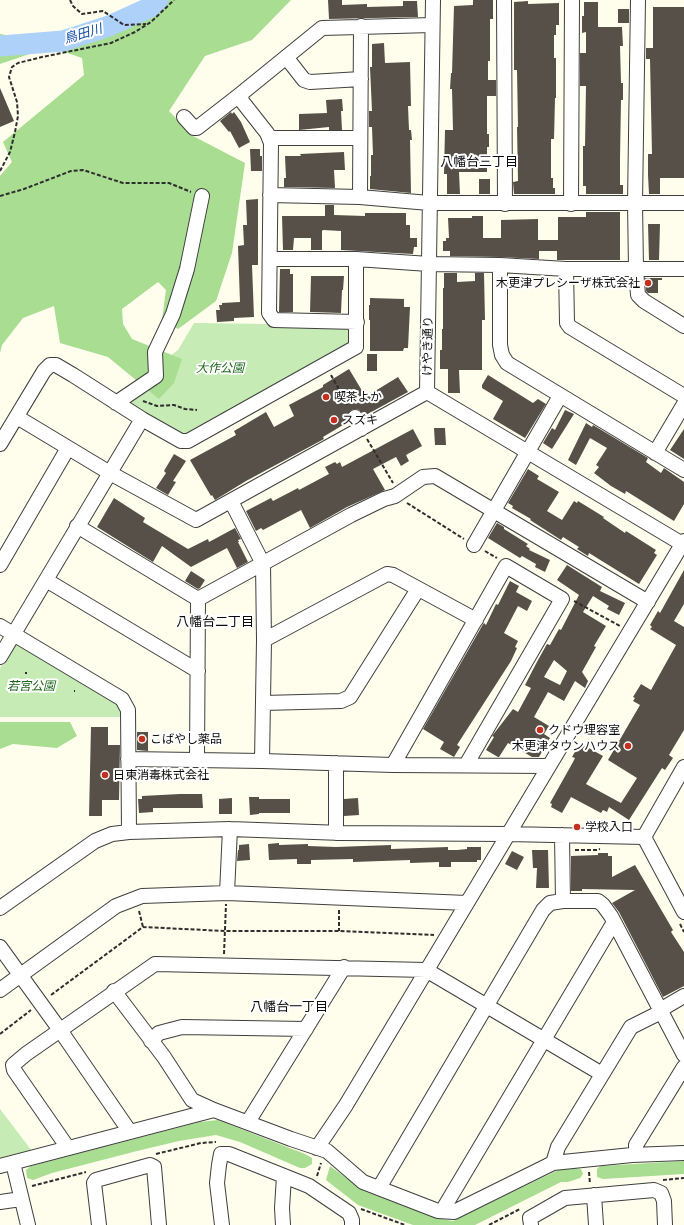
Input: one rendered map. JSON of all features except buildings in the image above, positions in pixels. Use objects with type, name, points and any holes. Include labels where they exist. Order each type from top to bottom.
[{"type":"street","name":"けやき通り","points":[[433,0],[427,392],[684,543]]},
{"type":"street","points":[[504,0],[505,204]]},
{"type":"street","points":[[571,204],[572,0]]},
{"type":"street","points":[[638,0],[635,203],[638,295],[644,301],[684,326]]},
{"type":"street","points":[[184,117],[194,128],[197,128],[322,28],[432,25]]},
{"type":"street","points":[[360,197],[361,26]]},
{"type":"street","points":[[286,57],[304,80],[310,82],[361,79]]},
{"type":"street","points":[[242,93],[241,100],[267,133],[271,143],[269,313],[274,320],[357,322]]},
{"type":"street","points":[[269,138],[360,138]]},
{"type":"street","points":[[270,195],[360,197],[429,203],[684,203]]},
{"type":"street","points":[[116,403],[156,376],[155,352],[173,314],[187,269],[202,196]]},
{"type":"street","points":[[270,259],[356,259],[429,264],[566,268],[684,269]]},
{"type":"street","points":[[0,444],[44,371],[50,365],[56,365],[142,419],[181,441],[188,440],[356,347],[356,259]]},
{"type":"street","points":[[500,265],[500,345],[502,355],[507,363],[684,470]]},
{"type":"street","points":[[566,268],[567,323],[570,327],[684,396]]},
{"type":"street","points":[[17,416],[110,473],[196,520],[231,501],[358,423],[427,392]]},
{"type":"street","points":[[474,545],[560,396]]},
{"type":"street","points":[[655,453],[684,404]]},
{"type":"street","points":[[0,657],[142,419]]},
{"type":"street","points":[[2,557],[68,448]]},
{"type":"street","points":[[198,599],[351,516],[384,499],[395,496],[396,490],[423,477],[436,476],[648,602]]},
{"type":"street","points":[[231,501],[263,564],[264,640],[262,761]]},
{"type":"street","points":[[77,526],[198,599]]},
{"type":"street","points":[[322,1149],[346,1105],[466,903],[629,631],[684,543]]},
{"type":"street","points":[[393,765],[506,566],[562,599],[466,765]]},
{"type":"street","points":[[264,640],[387,574],[393,575],[476,620]]},
{"type":"street","points":[[46,580],[198,671]]},
{"type":"street","points":[[263,703],[341,702],[350,697],[418,588]]},
{"type":"street","points":[[197,760],[198,599]]},
{"type":"street","points":[[0,626],[122,698],[128,710],[129,832]]},
{"type":"street","points":[[128,759],[393,765],[549,766]]},
{"type":"street","points":[[336,763],[336,833]]},
{"type":"street","points":[[644,837],[684,767]]},
{"type":"street","points":[[227,893],[230,829]]},
{"type":"street","points":[[0,908],[95,841],[112,834],[129,832],[230,829],[336,833],[508,834],[644,837]]},
{"type":"street","points":[[562,835],[563,901]]},
{"type":"street","points":[[644,837],[684,912]]},
{"type":"street","points":[[0,990],[116,906],[142,896],[227,893],[466,903]]},
{"type":"street","points":[[379,1188],[543,910],[550,903],[563,901],[598,901],[603,905],[614,922],[684,1055]]},
{"type":"street","points":[[442,1211],[614,922]]},
{"type":"street","points":[[0,947],[60,1030],[130,1132]]},
{"type":"street","points":[[68,1148],[14,1070],[13,1065],[114,991],[155,964],[426,970],[602,1074]]},
{"type":"street","points":[[248,1122],[344,967]]},
{"type":"street","points":[[114,991],[151,1040],[192,1100],[214,1110],[322,1149],[363,1182],[438,1211],[454,1212],[553,1163],[636,1155],[684,1153]]},
{"type":"street","points":[[553,1163],[558,1147],[631,1027],[684,996]]},
{"type":"street","points":[[151,1040],[159,1033],[182,1027],[306,1029]]},
{"type":"street","points":[[636,1155],[636,1145],[684,1068]]},
{"type":"street","points":[[28,1225],[21,1199],[6,1165],[214,1110]]},
{"type":"street","points":[[222,1225],[217,1183],[218,1165],[221,1154],[229,1154],[309,1186],[349,1213],[352,1220],[352,1225]]},
{"type":"street","points":[[99,1225],[94,1183],[96,1180],[150,1165],[154,1167],[160,1225]]},
{"type":"street","points":[[283,1225],[282,1208],[284,1176]]},
{"type":"street","points":[[531,1225],[530,1218],[565,1198],[654,1190],[661,1193],[664,1202],[665,1225]]},
{"type":"street","points":[[592,1196],[596,1225]]},
{"type":"street","points":[[0,1202],[21,1199]]},
{"type":"path","points":[[70,0],[73,6],[82,14],[103,11],[124,25],[148,24]]},
{"type":"path","points":[[0,171],[10,152],[18,116],[17,102],[10,77],[12,67],[18,63],[42,57],[111,43],[148,24],[174,0]]},
{"type":"path","points":[[0,196],[24,189],[71,171],[83,170],[123,183],[169,183],[202,196]]},
{"type":"path","points":[[325,365],[396,490]]},
{"type":"path","points":[[138,400],[157,406],[174,405],[185,409],[197,410]]},
{"type":"path","points":[[587,822],[595,822],[599,825]]},
{"type":"path","points":[[224,965],[227,893]]},
{"type":"path","points":[[134,898],[143,927]]},
{"type":"path","points":[[339,898],[339,931]]},
{"type":"path","points":[[0,1034],[143,927],[225,931],[339,931],[447,936]]},
{"type":"path","points":[[314,1189],[322,1160],[322,1149]]},
{"type":"path","points":[[589,1159],[592,1196]]},
{"type":"green space","points":[[146,0],[291,0],[252,40],[205,56],[169,111],[193,136],[245,163],[232,253],[216,301],[178,329],[162,320],[166,290],[158,282],[122,309],[123,324],[132,339],[182,359],[174,383],[159,399],[108,357],[60,343],[54,306],[23,318],[2,345],[0,353],[0,176],[12,162],[3,142],[84,75],[82,58],[50,47],[0,64],[0,34],[32,40],[83,29],[144,3]]},
{"type":"green space","name":"大作公園","points":[[194,323],[345,325],[351,333],[352,346],[188,438],[126,405],[128,399],[161,386],[170,356],[178,350]]},
{"type":"green space","name":"若宮公園","points":[[22,644],[117,703],[122,717],[0,717],[0,668],[14,645]]},
{"type":"green space","points":[[0,722],[70,722],[77,736],[57,748],[13,744],[0,749]]},
{"type":"green space","points":[[0,1109],[32,1151],[0,1160]]},
{"type":"green space","points":[[218,1120],[305,1154],[312,1158],[312,1164],[305,1168],[300,1168],[240,1142],[216,1135],[179,1141],[137,1151],[52,1173],[33,1180],[27,1178],[26,1170],[31,1166],[200,1122]]},
{"type":"green space","points":[[684,1161],[684,1174],[603,1179],[597,1177],[597,1169],[600,1166]]},
{"type":"green space","points":[[330,1166],[364,1191],[436,1218],[453,1221],[560,1169],[581,1169],[583,1174],[580,1178],[568,1182],[561,1182],[475,1225],[413,1225],[358,1205],[326,1180]]},
{"type":"waterway","name":"鳥田川","points":[[0,46],[63,41],[109,26],[149,8],[158,0]]},
{"type":"place","name":"木更津プレシーザ株式会社","points":[[648,283]]},
{"type":"place","name":"喫茶よか","points":[[326,397]]},
{"type":"place","name":"スズキ","points":[[334,420]]},
{"type":"place","name":"クドウ理容室","points":[[540,730]]},
{"type":"place","name":"こばやし薬品","points":[[142,739]]},
{"type":"place","name":"木更津タウンハウス","points":[[628,746]]},
{"type":"place","name":"日東消毒株式会社","points":[[105,775]]},
{"type":"place","name":"学校入口","points":[[577,827]]},
{"type":"district","name":"八幡台三丁目","points":[[479,162]]},
{"type":"district","name":"八幡台二丁目","points":[[215,622]]},
{"type":"district","name":"八幡台一丁目","points":[[289,1007]]}]
